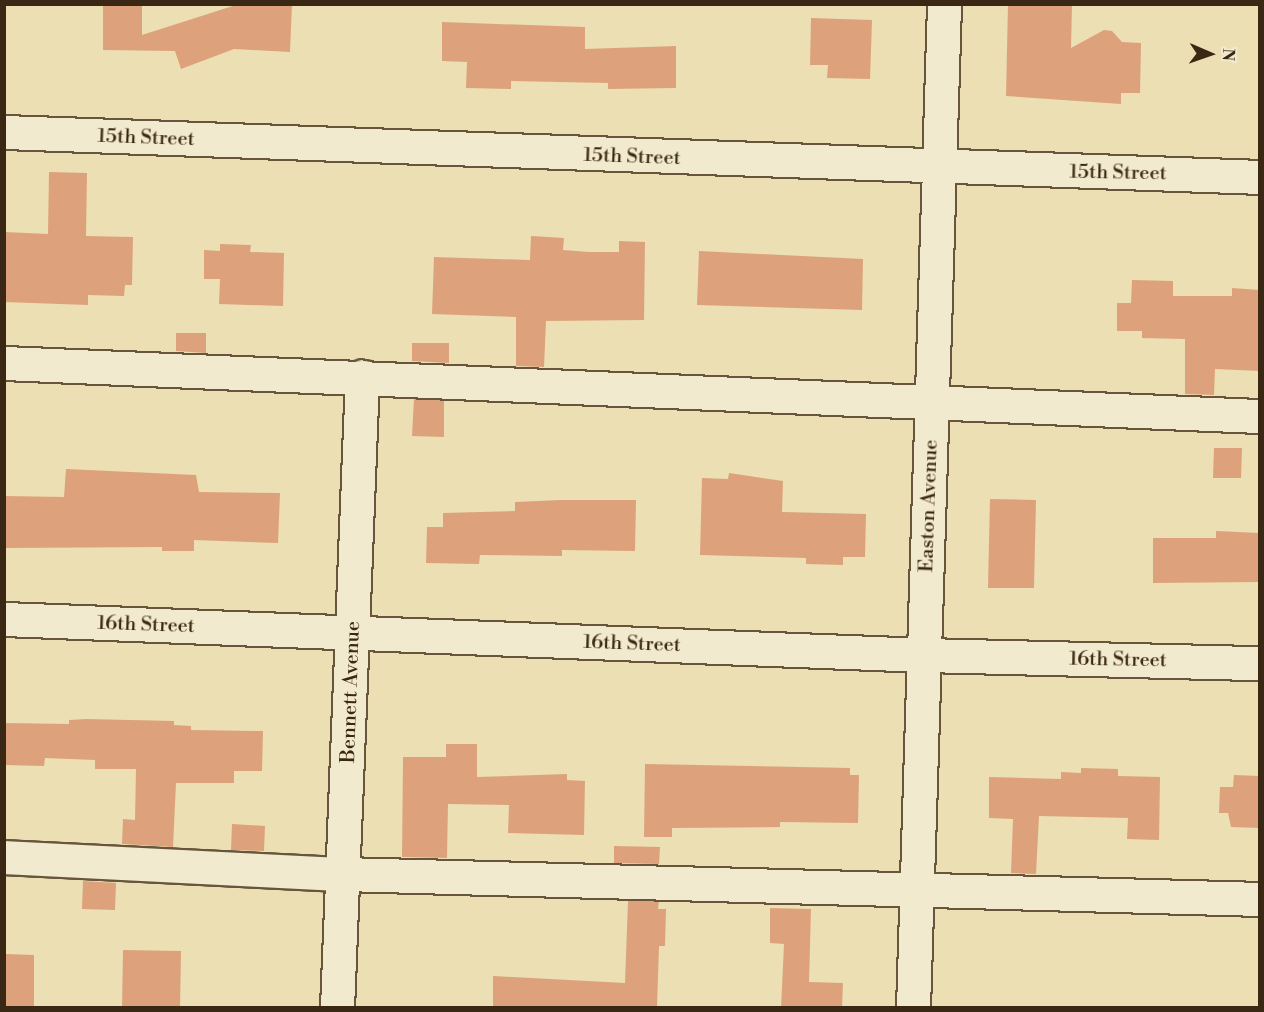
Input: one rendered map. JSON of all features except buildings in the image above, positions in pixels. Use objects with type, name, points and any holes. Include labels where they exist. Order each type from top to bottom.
[{"type":"street","name":"Easton Avenue","points":[[913,1008],[944,4]]},
{"type":"street","name":"15th Street","points":[[4,132],[939,168],[1260,177]]},
{"type":"street","points":[[4,363],[362,376],[932,404],[1260,416]]},
{"type":"street","name":"Bennett Avenue","points":[[337,1008],[362,376]]},
{"type":"street","name":"16th Street","points":[[4,620],[924,655],[1260,663]]},
{"type":"street","points":[[4,857],[343,874],[1260,899]]}]
